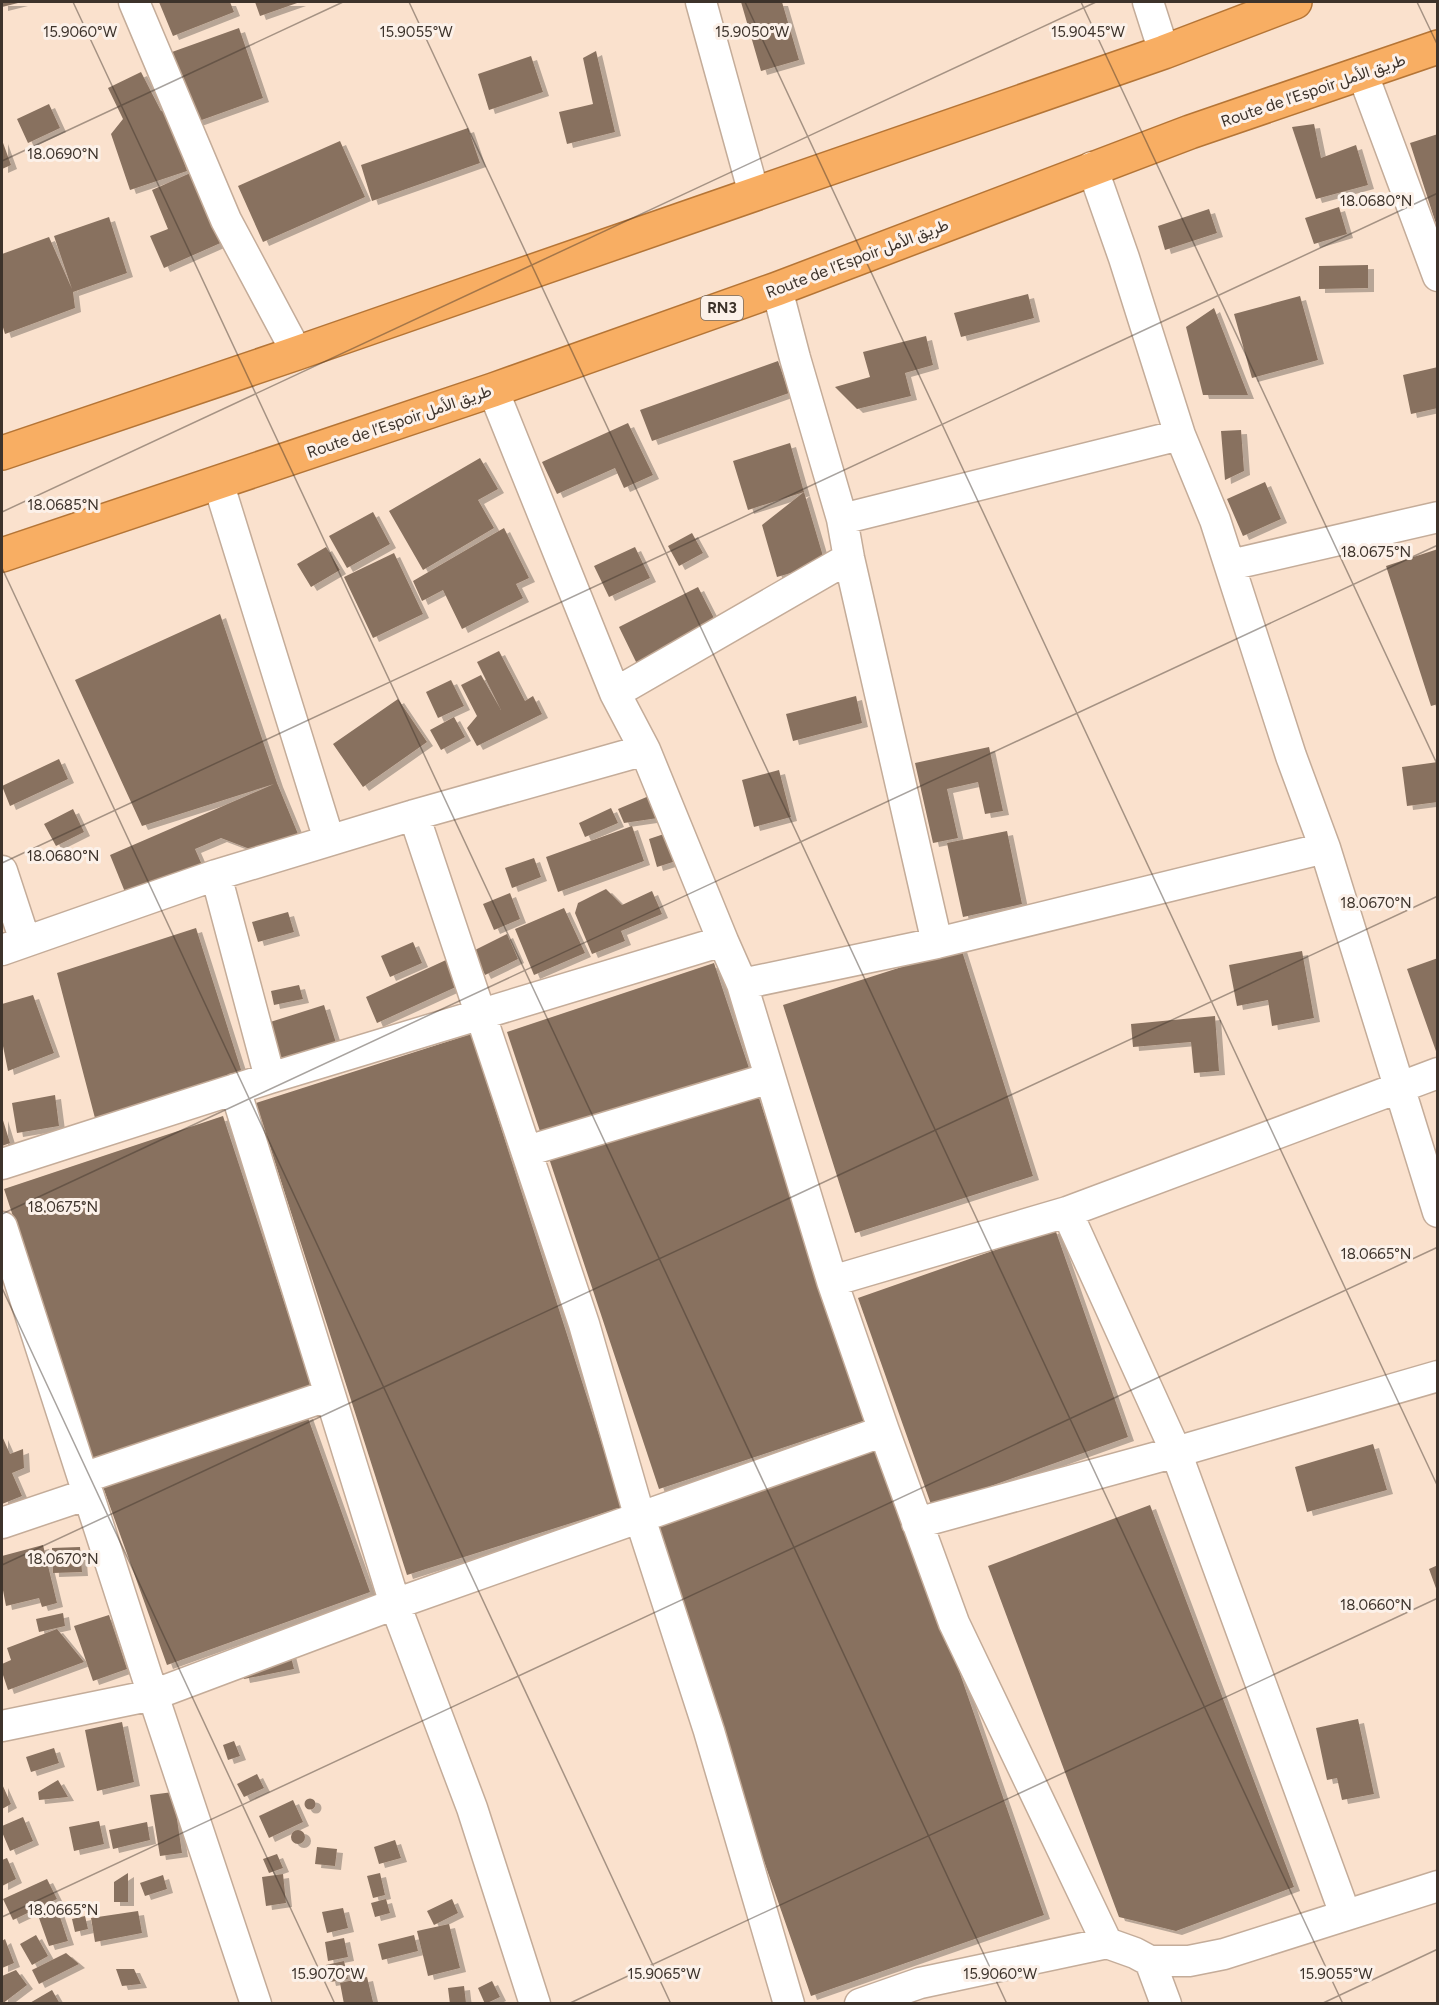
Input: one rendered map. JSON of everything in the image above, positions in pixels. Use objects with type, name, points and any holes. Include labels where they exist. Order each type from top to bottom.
[{"type":"highway","points":[[2,453],[1164,52],[1295,2]]},
{"type":"highway","name":"Route de l’Espoir طريق الأمل","points":[[2,555],[494,390],[777,289],[1092,168],[1437,47]]},
{"type":"street","points":[[134,2],[226,220],[297,353]]},
{"type":"street","points":[[701,2],[754,194]]},
{"type":"street","points":[[1148,2],[1164,52]]},
{"type":"street","points":[[1362,72],[1437,276]]},
{"type":"street","points":[[1092,168],[1124,258],[1180,435],[1215,520],[1291,756],[1325,848],[1437,1212]]},
{"type":"street","points":[[777,289],[842,519],[937,943]]},
{"type":"street","points":[[494,390],[615,693],[645,750],[742,984],[832,1281],[954,1623],[1107,1943]]},
{"type":"street","points":[[842,519],[1180,435]]},
{"type":"street","points":[[218,482],[329,840]]},
{"type":"street","points":[[1230,565],[1437,517]]},
{"type":"street","points":[[615,693],[849,558]]},
{"type":"street","points":[[2,871],[13,945],[216,874],[645,750]]},
{"type":"street","points":[[414,816],[584,1324],[640,1518],[709,1731],[789,2004]]},
{"type":"street","points":[[742,984],[937,943],[1325,848]]},
{"type":"street","points":[[216,874],[270,1078]]},
{"type":"street","points":[[2,1164],[234,1089],[723,941]]},
{"type":"street","points":[[832,1281],[1067,1212],[1437,1074]]},
{"type":"street","points":[[527,1151],[771,1078]]},
{"type":"street","points":[[234,1089],[395,1604],[472,1808],[535,2004]]},
{"type":"street","points":[[1067,1212],[1176,1452],[1345,1914]]},
{"type":"street","points":[[2,1227],[153,1695],[256,2004]]},
{"type":"street","points":[[917,1523],[1176,1452],[1437,1376]]},
{"type":"street","points":[[2,1523],[85,1486],[330,1395]]},
{"type":"street","points":[[2,1726],[153,1695],[395,1604],[884,1431]]},
{"type":"street","points":[[860,2004],[920,1983],[1107,1943],[1136,1953],[1150,1961],[1189,1961],[1224,1954],[1437,1886]]},
{"type":"street","points":[[1150,1961],[1166,2004]]},
{"type":"building","points":[[2,2],[22,2],[2,7]]},
{"type":"building","points":[[159,2],[230,2],[234,12],[173,36]]},
{"type":"building","points":[[255,2],[300,2],[260,16]]},
{"type":"building","points":[[741,2],[782,2],[799,60],[761,71]]},
{"type":"building","points":[[239,28],[263,98],[196,122],[172,52]]},
{"type":"building","points":[[596,51],[615,132],[567,144],[559,112],[593,104],[583,58]]},
{"type":"building","points":[[531,56],[543,92],[489,110],[478,74]]},
{"type":"building","points":[[141,72],[161,111],[167,112],[187,171],[130,190],[111,134],[123,119],[108,88]]},
{"type":"building","points":[[49,104],[60,128],[28,143],[17,119]]},
{"type":"building","points":[[1314,124],[1321,158],[1356,145],[1368,185],[1316,199],[1292,127]]},
{"type":"building","points":[[468,128],[480,163],[372,201],[361,165]]},
{"type":"building","points":[[1438,134],[1438,227],[1437,227],[1410,143]]},
{"type":"building","points":[[2,140],[11,165],[2,169]]},
{"type":"building","points":[[340,141],[365,197],[263,242],[238,186]]},
{"type":"building","points":[[195,171],[225,241],[164,268],[150,236],[168,229],[152,190]]},
{"type":"building","points":[[1339,207],[1347,234],[1314,244],[1305,218]]},
{"type":"building","points":[[1209,209],[1217,233],[1165,250],[1158,226]]},
{"type":"building","points":[[109,217],[127,273],[73,292],[75,308],[5,334],[2,324],[2,254],[49,237],[72,289],[54,236]]},
{"type":"building","points":[[1368,265],[1368,288],[1319,289],[1319,266]]},
{"type":"building","points":[[1028,294],[1034,318],[961,337],[954,313]]},
{"type":"building","points":[[1300,296],[1318,360],[1252,378],[1234,314]]},
{"type":"building","points":[[1214,308],[1248,395],[1203,395],[1186,327]]},
{"type":"building","points":[[926,336],[933,365],[905,373],[911,396],[857,409],[835,387],[870,377],[863,352]]},
{"type":"building","points":[[778,361],[789,393],[652,441],[640,410]]},
{"type":"building","points":[[1438,367],[1438,408],[1411,414],[1403,375]]},
{"type":"building","points":[[628,423],[653,475],[624,488],[615,468],[557,494],[542,462]]},
{"type":"building","points":[[1241,430],[1244,471],[1225,480],[1221,431]]},
{"type":"building","points":[[790,443],[804,492],[748,510],[733,461]]},
{"type":"building","points":[[480,458],[498,489],[478,500],[494,528],[423,570],[389,511]]},
{"type":"building","points":[[1265,482],[1281,519],[1243,536],[1227,499]]},
{"type":"building","points":[[804,492],[825,563],[777,577],[762,525]]},
{"type":"building","points":[[373,512],[390,544],[347,568],[329,536]]},
{"type":"building","points":[[504,528],[529,578],[516,584],[523,598],[462,629],[443,590],[422,601],[413,581]]},
{"type":"building","points":[[692,533],[703,553],[679,566],[668,546]]},
{"type":"building","points":[[326,547],[340,570],[311,587],[297,564]]},
{"type":"building","points":[[635,547],[650,578],[609,597],[594,566]]},
{"type":"building","points":[[1438,549],[1438,704],[1431,706],[1386,566]]},
{"type":"building","points":[[394,553],[423,614],[373,638],[344,577]]},
{"type":"building","points":[[698,587],[718,626],[638,666],[619,627]]},
{"type":"building","points":[[220,614],[277,783],[298,834],[255,851],[221,838],[195,849],[202,865],[127,897],[110,855],[274,784],[142,826],[75,680]]},
{"type":"building","points":[[499,651],[525,701],[533,696],[542,714],[477,746],[467,728],[477,716],[461,685],[481,675],[501,710],[477,662]]},
{"type":"building","points":[[451,680],[464,706],[438,718],[426,692]]},
{"type":"building","points":[[856,696],[862,723],[793,741],[786,714]]},
{"type":"building","points":[[398,699],[427,742],[363,787],[333,744]]},
{"type":"building","points":[[454,717],[465,737],[441,750],[430,730]]},
{"type":"building","points":[[989,747],[1003,811],[985,814],[978,782],[947,789],[958,838],[933,843],[915,763]]},
{"type":"building","points":[[59,759],[68,779],[10,806],[2,786]]},
{"type":"building","points":[[1438,762],[1438,802],[1407,806],[1402,767]]},
{"type":"building","points":[[779,770],[791,817],[754,827],[742,780]]},
{"type":"building","points":[[649,796],[658,818],[624,823],[618,809]]},
{"type":"building","points":[[611,808],[618,823],[585,837],[579,823]]},
{"type":"building","points":[[73,809],[84,832],[56,846],[44,824]]},
{"type":"building","points":[[632,826],[644,861],[558,892],[546,857]]},
{"type":"building","points":[[1007,831],[1022,904],[963,917],[947,843]]},
{"type":"building","points":[[667,833],[676,861],[657,867],[649,839]]},
{"type":"building","points":[[534,858],[541,877],[512,888],[505,868]]},
{"type":"building","points":[[606,889],[622,905],[652,891],[662,914],[621,931],[625,941],[592,954],[575,913],[578,903]]},
{"type":"building","points":[[510,893],[520,919],[494,930],[483,904]]},
{"type":"building","points":[[564,908],[585,953],[534,975],[515,929]]},
{"type":"building","points":[[288,912],[294,932],[258,942],[252,922]]},
{"type":"building","points":[[196,928],[242,1073],[95,1118],[57,973]]},
{"type":"building","points":[[507,934],[518,959],[485,975],[473,951]]},
{"type":"building","points":[[413,942],[422,963],[390,977],[381,956]]},
{"type":"building","points":[[961,948],[1033,1176],[855,1233],[783,1005]]},
{"type":"building","points":[[1302,951],[1314,1018],[1272,1026],[1268,1000],[1237,1006],[1229,965]]},
{"type":"building","points":[[1438,958],[1438,1054],[1437,1054],[1407,969]]},
{"type":"building","points":[[446,960],[458,986],[377,1023],[366,997]]},
{"type":"building","points":[[714,963],[866,1420],[659,1489],[507,1032]]},
{"type":"building","points":[[299,985],[303,999],[274,1005],[271,991]]},
{"type":"building","points":[[33,995],[54,1053],[8,1071],[2,1041],[2,1004]]},
{"type":"building","points":[[324,1005],[337,1046],[277,1065],[264,1024]]},
{"type":"building","points":[[1215,1016],[1219,1071],[1194,1073],[1191,1042],[1133,1047],[1131,1024]]},
{"type":"building","points":[[471,1034],[622,1507],[407,1575],[256,1103]]},
{"type":"building","points":[[55,1095],[59,1126],[17,1133],[12,1103]]},
{"type":"building","points":[[223,1116],[313,1390],[94,1462],[4,1189]]},
{"type":"building","points":[[2,1117],[10,1143],[2,1146]]},
{"type":"building","points":[[1055,1229],[1128,1437],[932,1507],[858,1298]]},
{"type":"building","points":[[307,1415],[370,1592],[167,1665],[103,1487]]},
{"type":"building","points":[[2,1436],[10,1454],[23,1449],[24,1468],[12,1473],[22,1496],[2,1504]]},
{"type":"building","points":[[879,1441],[1044,1915],[811,1996],[646,1523]]},
{"type":"building","points":[[1373,1444],[1387,1490],[1307,1512],[1295,1467]]},
{"type":"building","points":[[1150,1505],[1294,1887],[1176,1931],[1119,1917],[988,1566]]},
{"type":"building","points":[[43,1545],[57,1603],[42,1607],[39,1598],[6,1606],[2,1585],[2,1556]]},
{"type":"building","points":[[80,1547],[82,1572],[53,1573],[52,1548]]},
{"type":"building","points":[[1438,1565],[1438,1591],[1437,1591],[1429,1569]]},
{"type":"building","points":[[63,1613],[65,1626],[39,1632],[36,1619]]},
{"type":"building","points":[[109,1615],[127,1669],[93,1681],[74,1626]]},
{"type":"building","points":[[57,1629],[84,1662],[8,1690],[2,1672],[2,1664],[11,1660],[7,1648]]},
{"type":"building","points":[[290,1653],[294,1669],[244,1679],[240,1663]]},
{"type":"building","points":[[1358,1719],[1374,1794],[1342,1800],[1337,1778],[1327,1780],[1316,1728]]},
{"type":"building","points":[[122,1722],[134,1782],[97,1791],[85,1730]]},
{"type":"building","points":[[234,1741],[240,1756],[228,1760],[223,1745]]},
{"type":"building","points":[[54,1748],[59,1763],[31,1772],[26,1757]]},
{"type":"building","points":[[257,1774],[264,1788],[244,1797],[237,1784]]},
{"type":"building","points":[[58,1780],[68,1797],[39,1800],[38,1792]]},
{"type":"building","points":[[2,1784],[11,1804],[2,1809]]},
{"type":"building","points":[[173,1792],[182,1853],[160,1856],[150,1795]]},
{"type":"building","points":[[310,1798],[316,1804],[310,1810],[304,1804]]},
{"type":"building","points":[[293,1800],[303,1822],[269,1838],[259,1816]]},
{"type":"building","points":[[23,1817],[33,1841],[10,1851],[2,1832],[2,1826]]},
{"type":"building","points":[[99,1821],[104,1844],[74,1851],[69,1827]]},
{"type":"building","points":[[147,1822],[150,1840],[113,1849],[109,1830]]},
{"type":"building","points":[[298,1830],[303,1832],[305,1837],[303,1842],[298,1844],[293,1842],[291,1837],[293,1832]]},
{"type":"building","points":[[395,1840],[401,1858],[379,1864],[374,1847]]},
{"type":"building","points":[[317,1847],[337,1849],[335,1866],[315,1864]]},
{"type":"building","points":[[277,1854],[283,1868],[269,1873],[263,1859]]},
{"type":"building","points":[[7,1858],[16,1879],[2,1886],[2,1860]]},
{"type":"building","points":[[128,1873],[128,1902],[114,1902],[114,1882]]},
{"type":"building","points":[[380,1873],[385,1895],[373,1898],[367,1876]]},
{"type":"building","points":[[283,1874],[286,1903],[266,1906],[262,1877]]},
{"type":"building","points":[[163,1875],[167,1889],[145,1896],[140,1883]]},
{"type":"building","points":[[47,1879],[57,1899],[13,1920],[3,1899]]},
{"type":"building","points":[[386,1899],[390,1913],[375,1917],[371,1903]]},
{"type":"building","points":[[452,1899],[458,1913],[434,1925],[427,1911]]},
{"type":"building","points":[[343,1908],[348,1928],[327,1933],[322,1912]]},
{"type":"building","points":[[58,1911],[68,1941],[49,1946],[39,1918]]},
{"type":"building","points":[[138,1911],[142,1933],[95,1942],[91,1918]]},
{"type":"building","points":[[85,1916],[88,1929],[75,1932],[72,1919]]},
{"type":"building","points":[[449,1924],[460,1968],[428,1976],[417,1931]]},
{"type":"building","points":[[36,1935],[48,1956],[32,1965],[20,1944]]},
{"type":"building","points":[[414,1935],[418,1951],[382,1960],[378,1944]]},
{"type":"building","points":[[344,1938],[348,1957],[328,1961],[325,1942]]},
{"type":"building","points":[[5,1939],[14,1963],[2,1968],[2,1941]]},
{"type":"building","points":[[66,1953],[79,1964],[39,1984],[32,1970]]},
{"type":"building","points":[[344,1961],[348,1979],[330,1982],[326,1965]]},
{"type":"building","points":[[116,1969],[134,1969],[141,1984],[122,1986]]},
{"type":"building","points":[[16,1970],[27,1985],[2,2004],[2,1976]]},
{"type":"building","points":[[367,1977],[373,2002],[344,2004],[340,1983]]},
{"type":"building","points":[[492,1981],[500,1997],[485,2004],[478,1988]]},
{"type":"building","points":[[464,1986],[466,2003],[450,2004],[448,1988]]},
{"type":"building","points":[[52,1990],[60,2004],[28,2004]]}]
